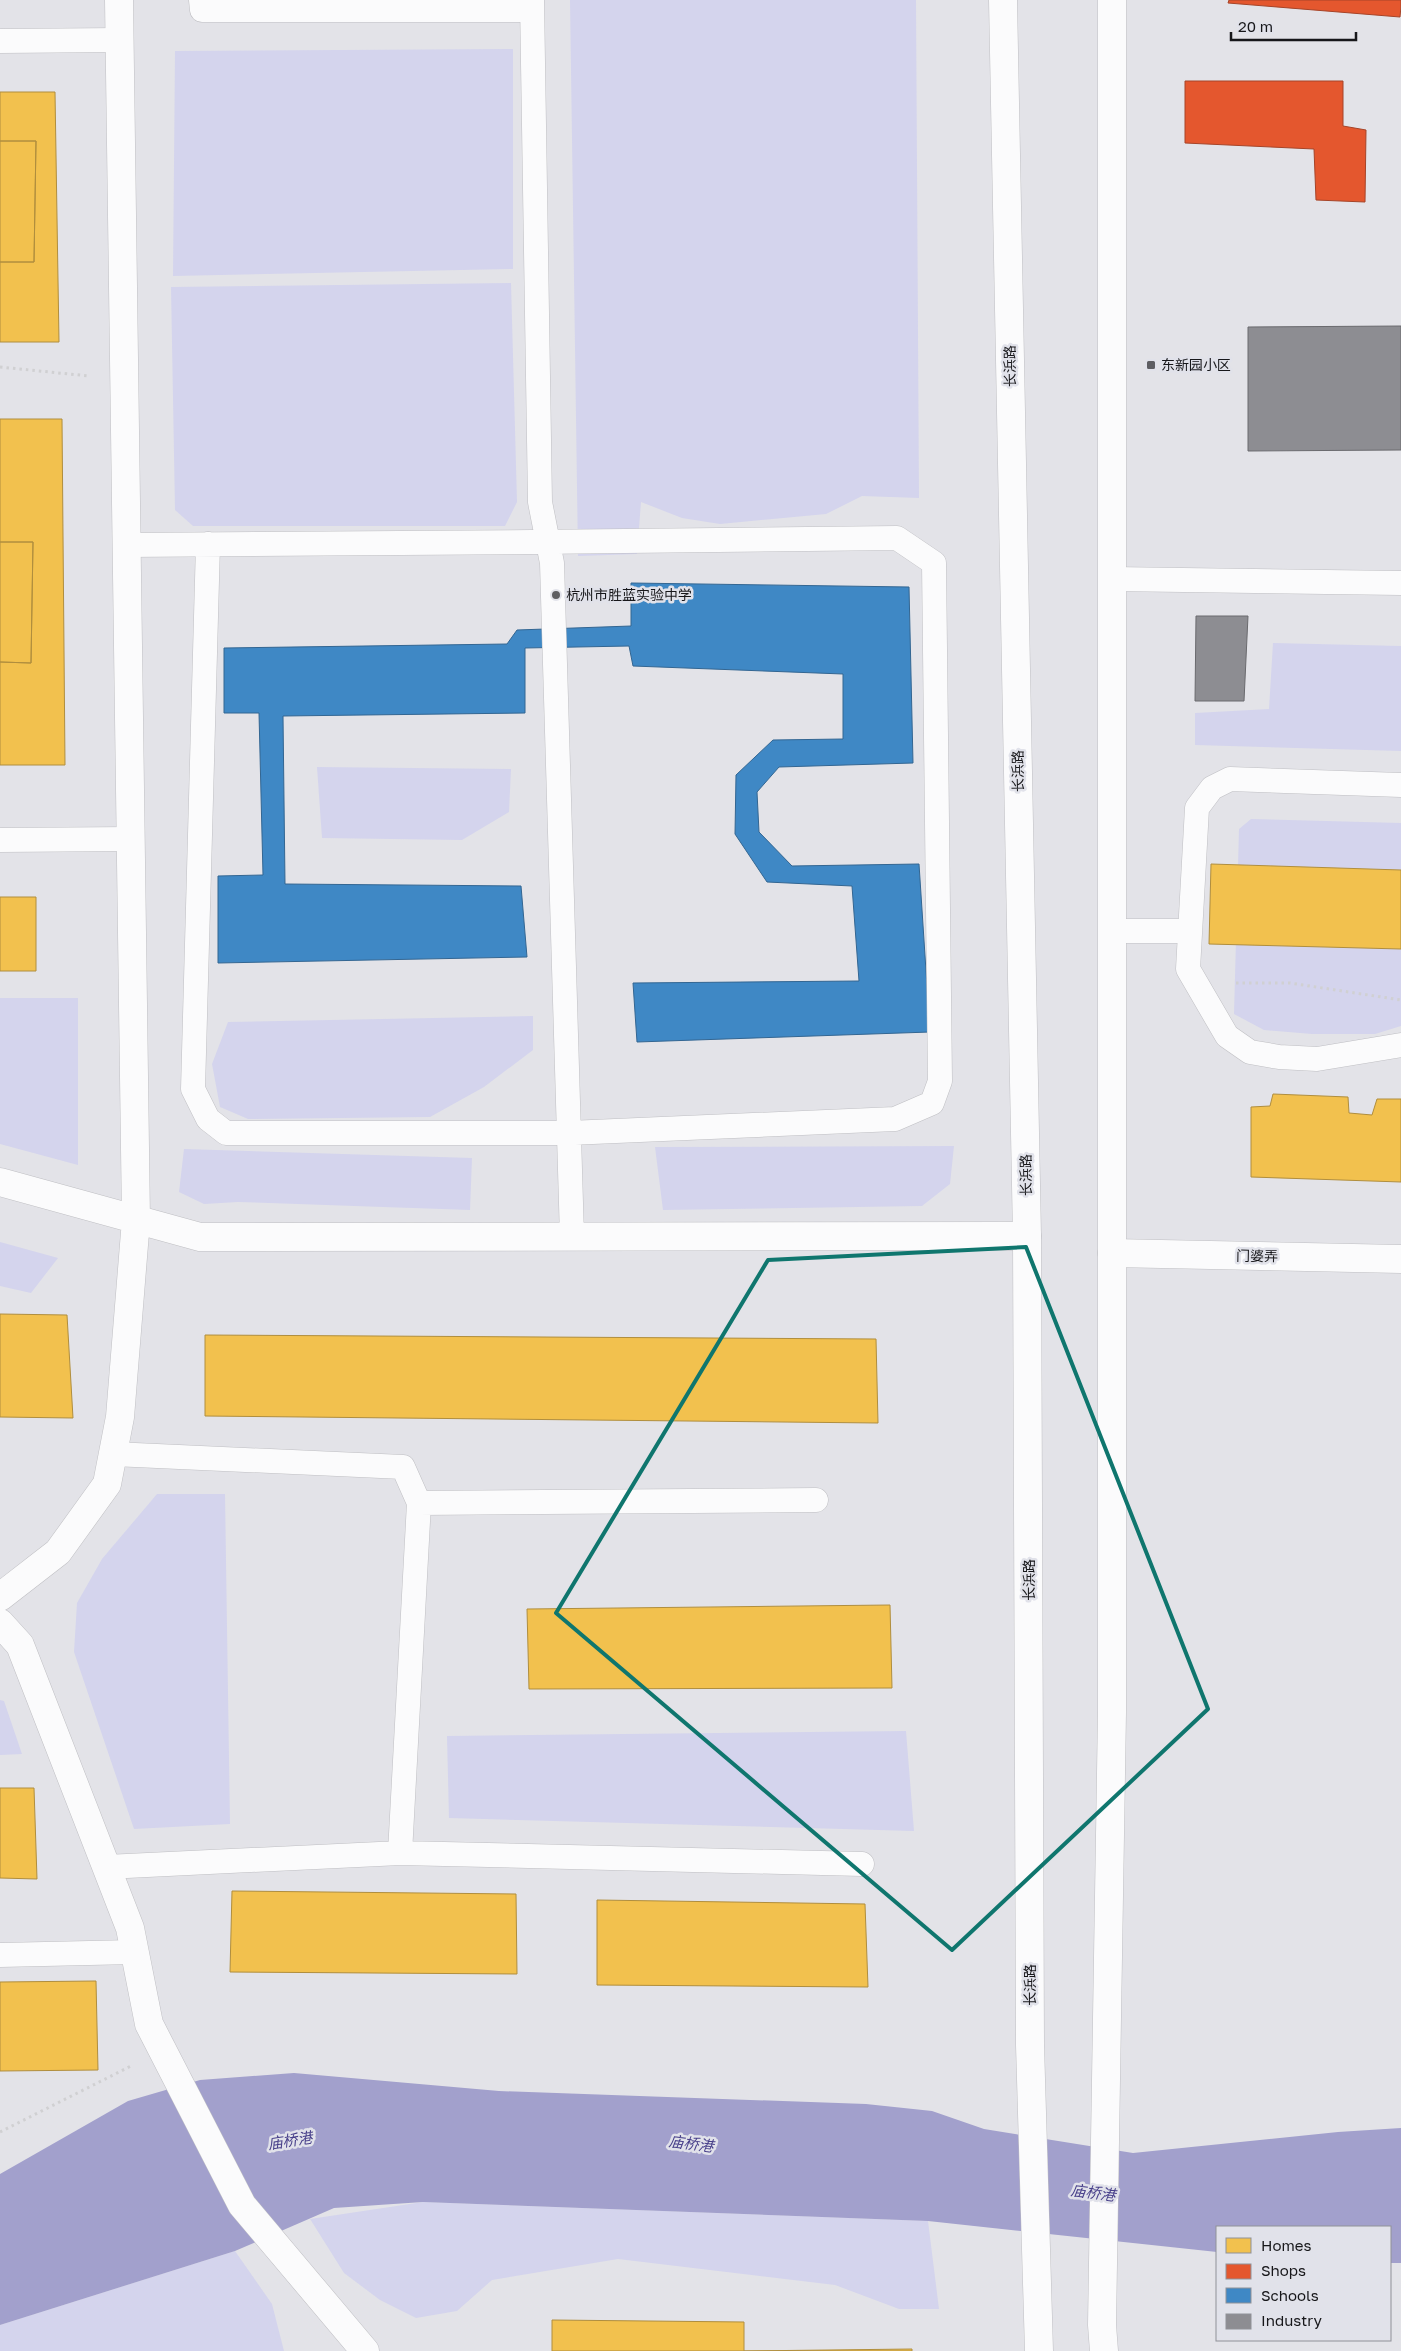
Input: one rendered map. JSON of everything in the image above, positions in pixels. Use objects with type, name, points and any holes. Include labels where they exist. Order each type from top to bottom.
[{"type":"main road","points":[[0,1596],[58,1552],[107,1484],[120,1417],[136,1220],[119,0]]},
{"type":"main road","name":"长浜路","points":[[1003,0],[1027,1236],[1030,2045],[1039,2340]]},
{"type":"main road","points":[[1103,2338],[1112,1712],[1112,0]]},
{"type":"main road","points":[[0,1182],[200,1237],[1027,1236]]},
{"type":"main road","name":"门婆弄","points":[[1112,1253],[1401,1259]]},
{"type":"main road","points":[[0,1623],[20,1645],[130,1928],[149,2024],[242,2205],[365,2351]]},
{"type":"lane","points":[[202,0],[202,10],[532,5],[540,502],[552,572],[572,1237]]},
{"type":"lane","points":[[0,41],[120,40]]},
{"type":"lane","points":[[127,545],[208,544],[547,543],[897,538],[934,563],[940,1081],[932,1103],[895,1119],[569,1133],[226,1133],[208,1119],[193,1089],[208,544]]},
{"type":"lane","points":[[1112,579],[1401,583]]},
{"type":"lane","points":[[1401,785],[1230,779],[1212,788],[1197,808],[1188,969],[1227,1036],[1250,1052],[1279,1057],[1317,1059],[1401,1045]]},
{"type":"lane","points":[[0,840],[131,839]]},
{"type":"lane","points":[[1112,931],[1190,931]]},
{"type":"lane","points":[[113,1454],[403,1467],[419,1503],[400,1853]]},
{"type":"lane","points":[[419,1503],[816,1500]]},
{"type":"lane","points":[[106,1867],[400,1853],[862,1864]]},
{"type":"lane","points":[[0,1955],[134,1952]]},
{"type":"path","points":[[0,367],[124,380]]},
{"type":"path","points":[[1204,999],[1233,982],[1290,982],[1401,1000]]},
{"type":"path","points":[[0,2132],[128,2067],[161,2047]]},
{"type":"highlighted area","points":[[1026,1247],[1208,1709],[952,1950],[556,1613],[768,1260]]},
{"type":"shaded area","points":[[570,0],[916,0],[919,498],[862,496],[826,514],[720,524],[682,518],[641,502],[637,554],[578,556]]},
{"type":"shaded area","points":[[513,49],[513,269],[173,276],[175,51]]},
{"type":"shaded area","points":[[511,283],[517,502],[505,526],[193,526],[175,510],[171,287]]},
{"type":"shaded area","points":[[1273,643],[1401,646],[1401,751],[1195,745],[1195,713],[1269,709]]},
{"type":"shaded area","points":[[317,767],[511,769],[509,812],[462,840],[322,838]]},
{"type":"shaded area","points":[[1251,819],[1401,823],[1401,1026],[1375,1034],[1312,1034],[1264,1030],[1234,1014],[1239,829]]},
{"type":"shaded area","points":[[0,998],[78,998],[78,1165],[0,1144]]},
{"type":"shaded area","points":[[533,1016],[533,1050],[484,1087],[430,1117],[248,1119],[220,1107],[212,1064],[228,1022]]},
{"type":"shaded area","points":[[954,1146],[950,1184],[922,1206],[663,1210],[655,1147]]},
{"type":"shaded area","points":[[184,1149],[472,1158],[470,1210],[238,1202],[204,1204],[179,1192]]},
{"type":"shaded area","points":[[0,1242],[58,1258],[31,1293],[0,1286]]},
{"type":"shaded area","points":[[157,1494],[225,1494],[230,1824],[134,1829],[74,1652],[77,1603],[102,1559]]},
{"type":"shaded area","points":[[0,1700],[4,1701],[22,1754],[0,1755]]},
{"type":"shaded area","points":[[906,1731],[914,1831],[449,1818],[447,1736]]},
{"type":"shaded area","points":[[423,2202],[928,2221],[939,2309],[899,2309],[835,2285],[618,2259],[492,2280],[457,2311],[416,2318],[380,2300],[344,2273],[310,2219]]},
{"type":"shaded area","points":[[235,2251],[272,2304],[284,2351],[0,2351],[0,2325]]},
{"type":"water","name":"庙桥港","points":[[294,2073],[499,2091],[866,2104],[932,2111],[984,2129],[1133,2153],[1338,2132],[1401,2128],[1401,2263],[1391,2263],[1391,2226],[1216,2226],[1216,2252],[928,2221],[423,2202],[334,2208],[235,2251],[0,2325],[0,2174],[128,2101],[200,2080]]},
{"type":"building: Homes","points":[[0,92],[55,92],[59,342],[0,342],[0,262],[34,262],[36,141],[0,141]]},
{"type":"building: Homes","points":[[0,141],[36,141],[34,262],[0,262]]},
{"type":"building: Homes","points":[[0,419],[62,419],[65,765],[0,765],[0,662],[31,663],[33,542],[0,542]]},
{"type":"building: Homes","points":[[0,542],[33,542],[31,663],[0,662]]},
{"type":"building: Homes","points":[[1211,864],[1401,870],[1401,949],[1209,944]]},
{"type":"building: Homes","points":[[0,897],[36,897],[36,971],[0,971]]},
{"type":"building: Homes","points":[[1273,1094],[1348,1097],[1349,1113],[1372,1115],[1377,1099],[1401,1099],[1401,1182],[1251,1177],[1251,1107],[1270,1106]]},
{"type":"building: Homes","points":[[0,1314],[67,1315],[73,1418],[0,1417]]},
{"type":"building: Homes","points":[[205,1335],[876,1339],[878,1423],[205,1416]]},
{"type":"building: Homes","points":[[890,1605],[892,1688],[529,1689],[527,1609]]},
{"type":"building: Homes","points":[[0,1788],[34,1788],[37,1879],[0,1878]]},
{"type":"building: Homes","points":[[232,1891],[516,1894],[517,1974],[230,1972]]},
{"type":"building: Homes","points":[[597,1900],[865,1904],[868,1987],[597,1985]]},
{"type":"building: Homes","points":[[96,1981],[98,2070],[0,2071],[0,1982]]},
{"type":"building: Homes","points":[[552,2320],[744,2322],[744,2351],[552,2351]]},
{"type":"building: Homes","points":[[912,2349],[912,2351],[744,2351]]},
{"type":"building: Shops","points":[[1229,0],[1401,0],[1401,6],[1400,17],[1228,3]]},
{"type":"building: Shops","points":[[1185,81],[1343,81],[1343,126],[1366,130],[1365,202],[1316,200],[1314,149],[1185,143]]},
{"type":"building: Schools","points":[[631,583],[909,587],[913,763],[779,767],[757,792],[759,832],[792,866],[919,864],[930,1032],[637,1042],[633,983],[859,981],[852,886],[767,882],[735,834],[736,775],[773,740],[843,739],[843,674],[633,666],[629,646],[525,648],[525,713],[283,716],[285,884],[521,886],[527,957],[218,963],[218,876],[263,875],[259,713],[224,713],[224,648],[507,644],[517,630],[631,626]]},
{"type":"building: Industry","points":[[1401,326],[1401,450],[1248,451],[1248,327]]},
{"type":"building: Industry","points":[[1196,616],[1248,616],[1244,701],[1195,701]]},
{"type":"place","name":"东新园小区","points":[[1151,365]]},
{"type":"place","name":"杭州市胜蓝实验中学","points":[[556,595]]}]
